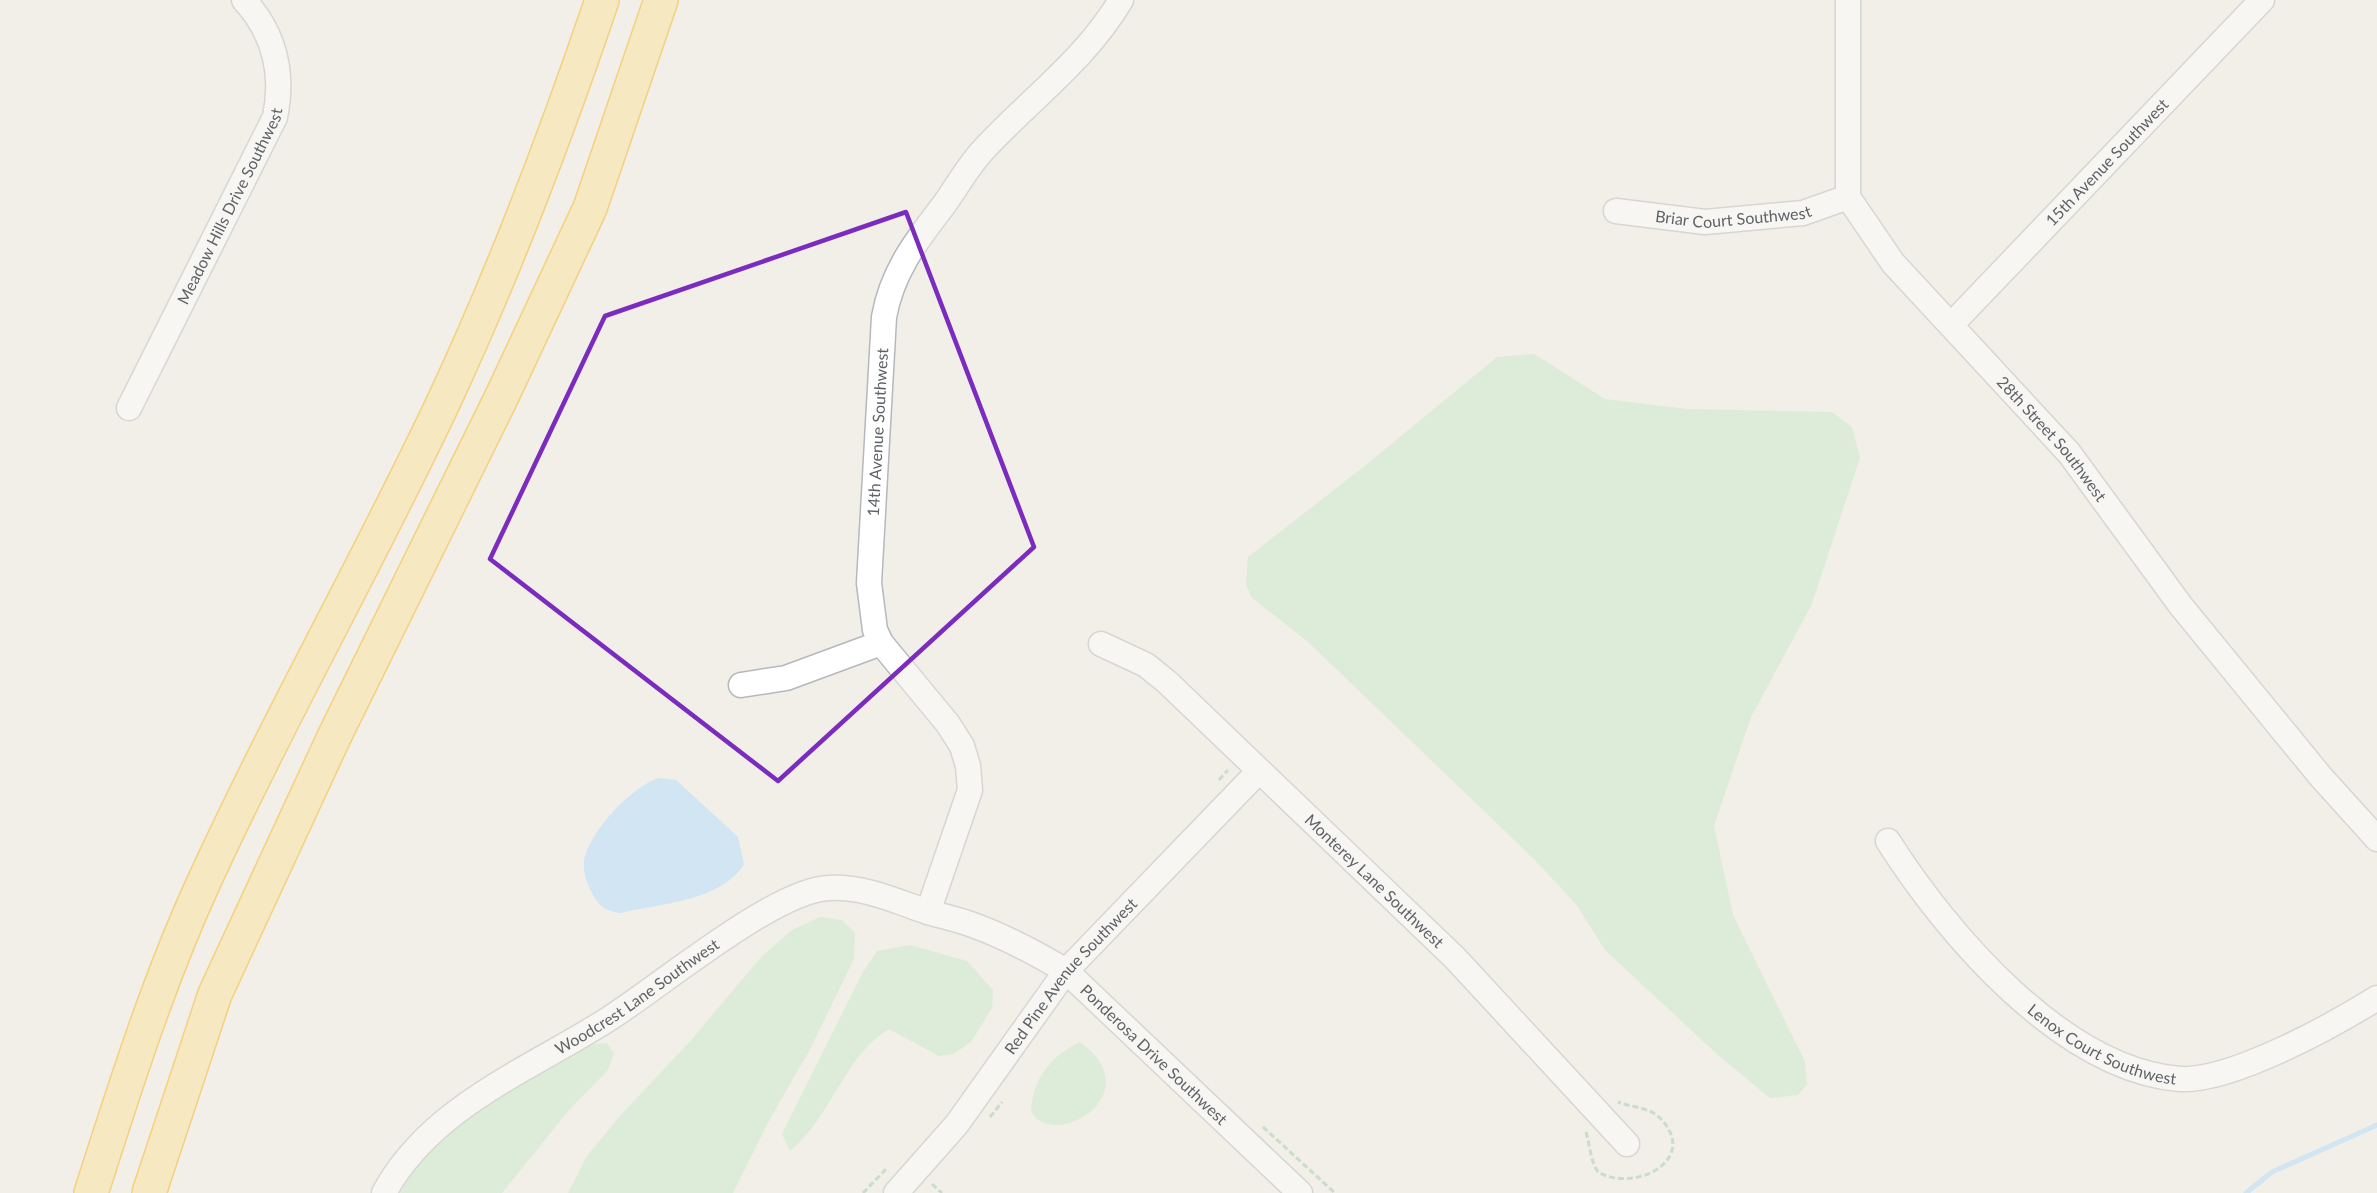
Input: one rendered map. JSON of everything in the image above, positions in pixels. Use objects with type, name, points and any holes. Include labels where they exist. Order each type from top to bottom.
[{"type":"highway","points":[[91,1193],[124,1092],[201,888],[443,403],[497,284],[564,114],[602,0]]},
{"type":"highway","points":[[149,1193],[215,994],[329,747],[503,394],[590,208],[661,0]]},
{"type":"street","name":"Meadow Hills Drive Southwest","points":[[129,408],[274,117],[279,86],[276,53],[265,25],[244,0]]},
{"type":"street","name":"14th Avenue Southwest","points":[[928,912],[970,790],[968,766],[962,746],[948,724],[881,643],[874,622],[869,583],[884,317],[888,296],[911,246],[984,148],[1073,65],[1111,18],[1121,0]]},
{"type":"street","points":[[1848,0],[1848,197]]},
{"type":"street","name":"15th Avenue Southwest","points":[[1952,324],[2262,0]]},
{"type":"street","name":"Briar Court Southwest","points":[[1616,211],[1705,222],[1803,213],[1848,197]]},
{"type":"street","name":"28th Street Southwest","points":[[1848,197],[1893,263],[1952,324],[2069,453],[2181,606],[2321,777],[2377,839]]},
{"type":"street","points":[[741,685],[786,678],[881,643]]},
{"type":"street","name":"Monterey Lane Southwest","points":[[1101,644],[1146,665],[1259,771],[1455,958],[1627,1144]]},
{"type":"street","name":"Red Pine Avenue Southwest","points":[[911,1189],[1066,971],[1259,771]]},
{"type":"street","name":"Lenox Court Southwest","points":[[1888,842],[1914,882],[1939,913],[2006,985],[2052,1023],[2085,1046],[2145,1072],[2182,1079],[2226,1070],[2254,1061],[2377,998]]},
{"type":"street","name":"Woodcrest Lane Southwest","points":[[384,1193],[411,1154],[446,1120],[501,1081],[609,1019],[780,904],[810,891],[848,888],[870,892],[928,912]]},
{"type":"street","name":"Ponderosa Drive Southwest","points":[[928,912],[971,924],[1029,948],[1066,971],[1300,1193]]},
{"type":"path","points":[[1585,1127],[1593,1162],[1606,1180],[1615,1185]]},
{"type":"path","points":[[864,1193],[893,1162]]},
{"type":"path","points":[[911,1189],[942,1193]]},
{"type":"highlighted area","points":[[906,212],[1034,547],[778,781],[490,559],[605,316]]},
{"type":"green space","points":[[1534,354],[1605,399],[1687,409],[1832,412],[1852,427],[1860,458],[1811,606],[1751,717],[1714,826],[1733,915],[1805,1062],[1807,1084],[1798,1095],[1770,1098],[1719,1056],[1605,950],[1576,904],[1534,859],[1306,640],[1252,598],[1246,584],[1248,557],[1366,465],[1497,357]]},
{"type":"green space","points":[[820,917],[842,920],[855,933],[854,959],[809,1051],[771,1117],[733,1193],[568,1193],[587,1156],[620,1116],[693,1038],[762,956],[792,930]]},
{"type":"green space","points":[[910,945],[967,961],[993,990],[992,1008],[971,1042],[953,1054],[939,1056],[889,1029],[861,1054],[817,1122],[790,1151],[782,1134],[863,972],[877,951]]},
{"type":"green space","points":[[1080,1042],[1098,1059],[1105,1076],[1104,1092],[1096,1106],[1084,1116],[1069,1123],[1054,1125],[1040,1121],[1031,1111],[1035,1088],[1040,1078],[1052,1061]]},
{"type":"green space","points":[[607,1043],[614,1054],[607,1071],[569,1110],[502,1193],[400,1193],[414,1168],[453,1129],[523,1079],[588,1045]]},
{"type":"water","points":[[659,778],[676,780],[738,837],[744,864],[721,886],[688,899],[620,913],[610,911],[597,901],[587,882],[584,862],[587,850],[602,825],[624,800],[636,790]]},
{"type":"waterway","points":[[2246,1193],[2272,1172],[2377,1125]]}]
